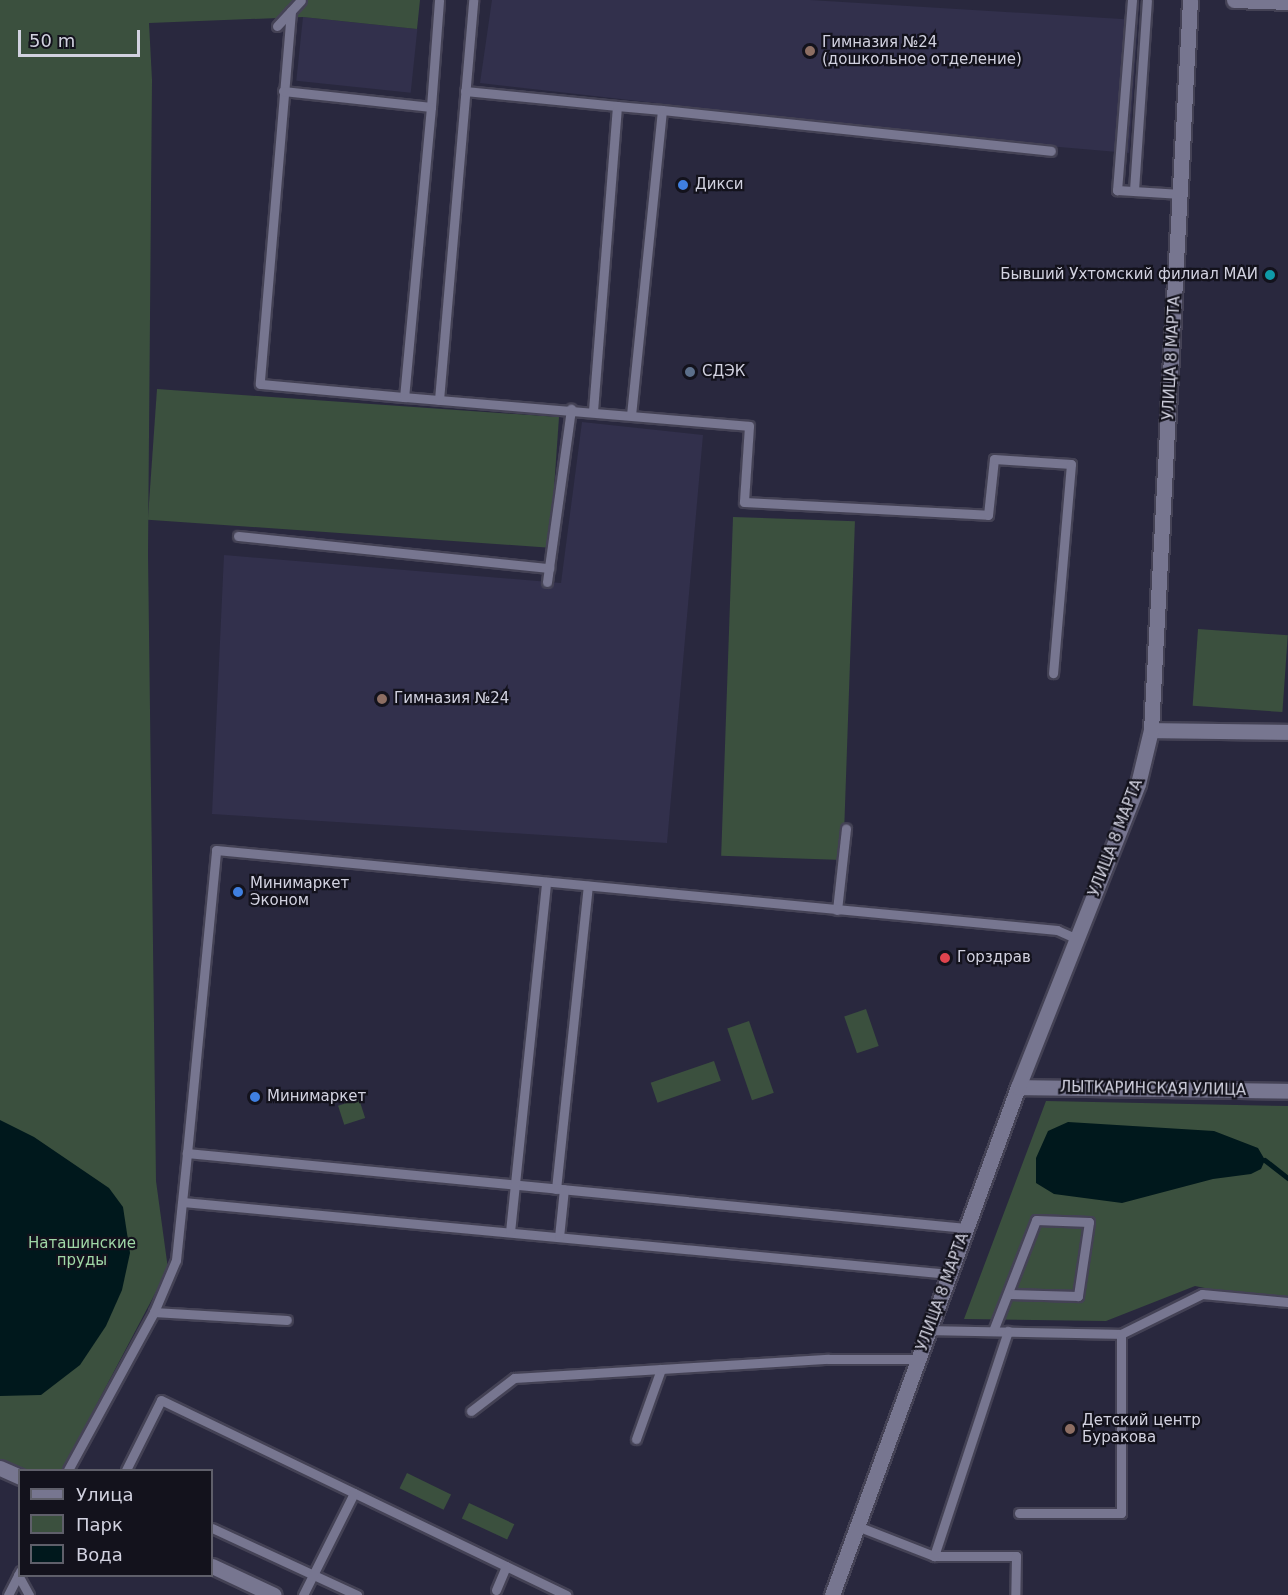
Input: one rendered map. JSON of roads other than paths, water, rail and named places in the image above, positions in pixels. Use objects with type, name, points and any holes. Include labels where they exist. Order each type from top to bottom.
[{"type":"street","name":"УЛИЦА 8 МАРТА","points":[[832,1595],[1018,1087],[1138,784],[1151,730],[1190,0]]},
{"type":"street","points":[[1234,0],[1288,2]]},
{"type":"street","points":[[1151,730],[1288,732]]},
{"type":"street","name":"ЛЫТКАРИНСКАЯ УЛИЦА","points":[[1018,1087],[1288,1091]]},
{"type":"street","points":[[0,1468],[18,1476]]},
{"type":"street","points":[[213,1566],[274,1595]]},
{"type":"lane","points":[[277,26],[301,0]]},
{"type":"lane","points":[[404,397],[439,0]]},
{"type":"lane","points":[[439,400],[473,0]]},
{"type":"lane","points":[[1132,0],[1117,190],[1181,194]]},
{"type":"lane","points":[[1134,190],[1147,0]]},
{"type":"lane","points":[[291,11],[260,384],[749,426],[744,502],[988,515],[994,459],[1071,464],[1053,673]]},
{"type":"lane","points":[[284,91],[431,107]]},
{"type":"lane","points":[[465,92],[662,110],[1051,151]]},
{"type":"lane","points":[[593,411],[617,106]]},
{"type":"lane","points":[[631,415],[662,110]]},
{"type":"lane","points":[[547,582],[571,409]]},
{"type":"lane","points":[[238,536],[549,568]]},
{"type":"lane","points":[[837,910],[846,828]]},
{"type":"lane","points":[[69,1469],[154,1312],[176,1260],[216,850],[1057,930],[1077,939]]},
{"type":"lane","points":[[510,1232],[546,882]]},
{"type":"lane","points":[[560,1237],[560,1189],[588,886]]},
{"type":"lane","points":[[187,1153],[966,1228]]},
{"type":"lane","points":[[183,1202],[950,1274]]},
{"type":"lane","points":[[993,1331],[1036,1220],[1089,1222],[1078,1296],[1009,1294]]},
{"type":"lane","points":[[929,1330],[1121,1334],[1202,1294],[1288,1302]]},
{"type":"lane","points":[[154,1312],[287,1320]]},
{"type":"lane","points":[[934,1556],[1008,1331]]},
{"type":"lane","points":[[1019,1513],[1121,1513],[1121,1334]]},
{"type":"lane","points":[[471,1411],[514,1378],[828,1359],[918,1359]]},
{"type":"lane","points":[[636,1438],[661,1369]]},
{"type":"lane","points":[[126,1469],[161,1400],[567,1595]]},
{"type":"lane","points":[[303,1595],[354,1493]]},
{"type":"lane","points":[[857,1526],[934,1556],[1016,1556],[1015,1595]]},
{"type":"lane","points":[[213,1528],[357,1595]]},
{"type":"lane","points":[[496,1590],[506,1566]]},
{"type":"lane","points":[[8,1595],[18,1575]]},
{"type":"lane","points":[[21,1577],[28,1595]]},
{"type":"water","name":"Наташинские пруды","points":[[0,1120],[34,1137],[109,1188],[123,1207],[130,1253],[122,1290],[106,1326],[80,1365],[41,1395],[0,1396]]},
{"type":"water","points":[[1068,1122],[1214,1131],[1258,1148],[1265,1160],[1261,1169],[1251,1174],[1213,1179],[1122,1203],[1054,1194],[1036,1183],[1036,1158],[1048,1131]]},
{"type":"waterway","points":[[1265,1160],[1288,1178]]},
{"type":"place","name":"Гимназия №24 (дошкольное отделение)","points":[[810,51]]},
{"type":"place","name":"Дикси","points":[[683,185]]},
{"type":"place","name":"Бывший Ухтомский филиал МАИ","points":[[1270,275]]},
{"type":"place","name":"СДЭК","points":[[690,372]]},
{"type":"place","name":"Гимназия №24","points":[[382,699]]},
{"type":"place","name":"Минимаркет Эконом","points":[[238,892]]},
{"type":"place","name":"Горздрав","points":[[945,958]]},
{"type":"place","name":"Минимаркет","points":[[255,1097]]},
{"type":"place","name":"Детский центр Буракова","points":[[1070,1429]]}]
